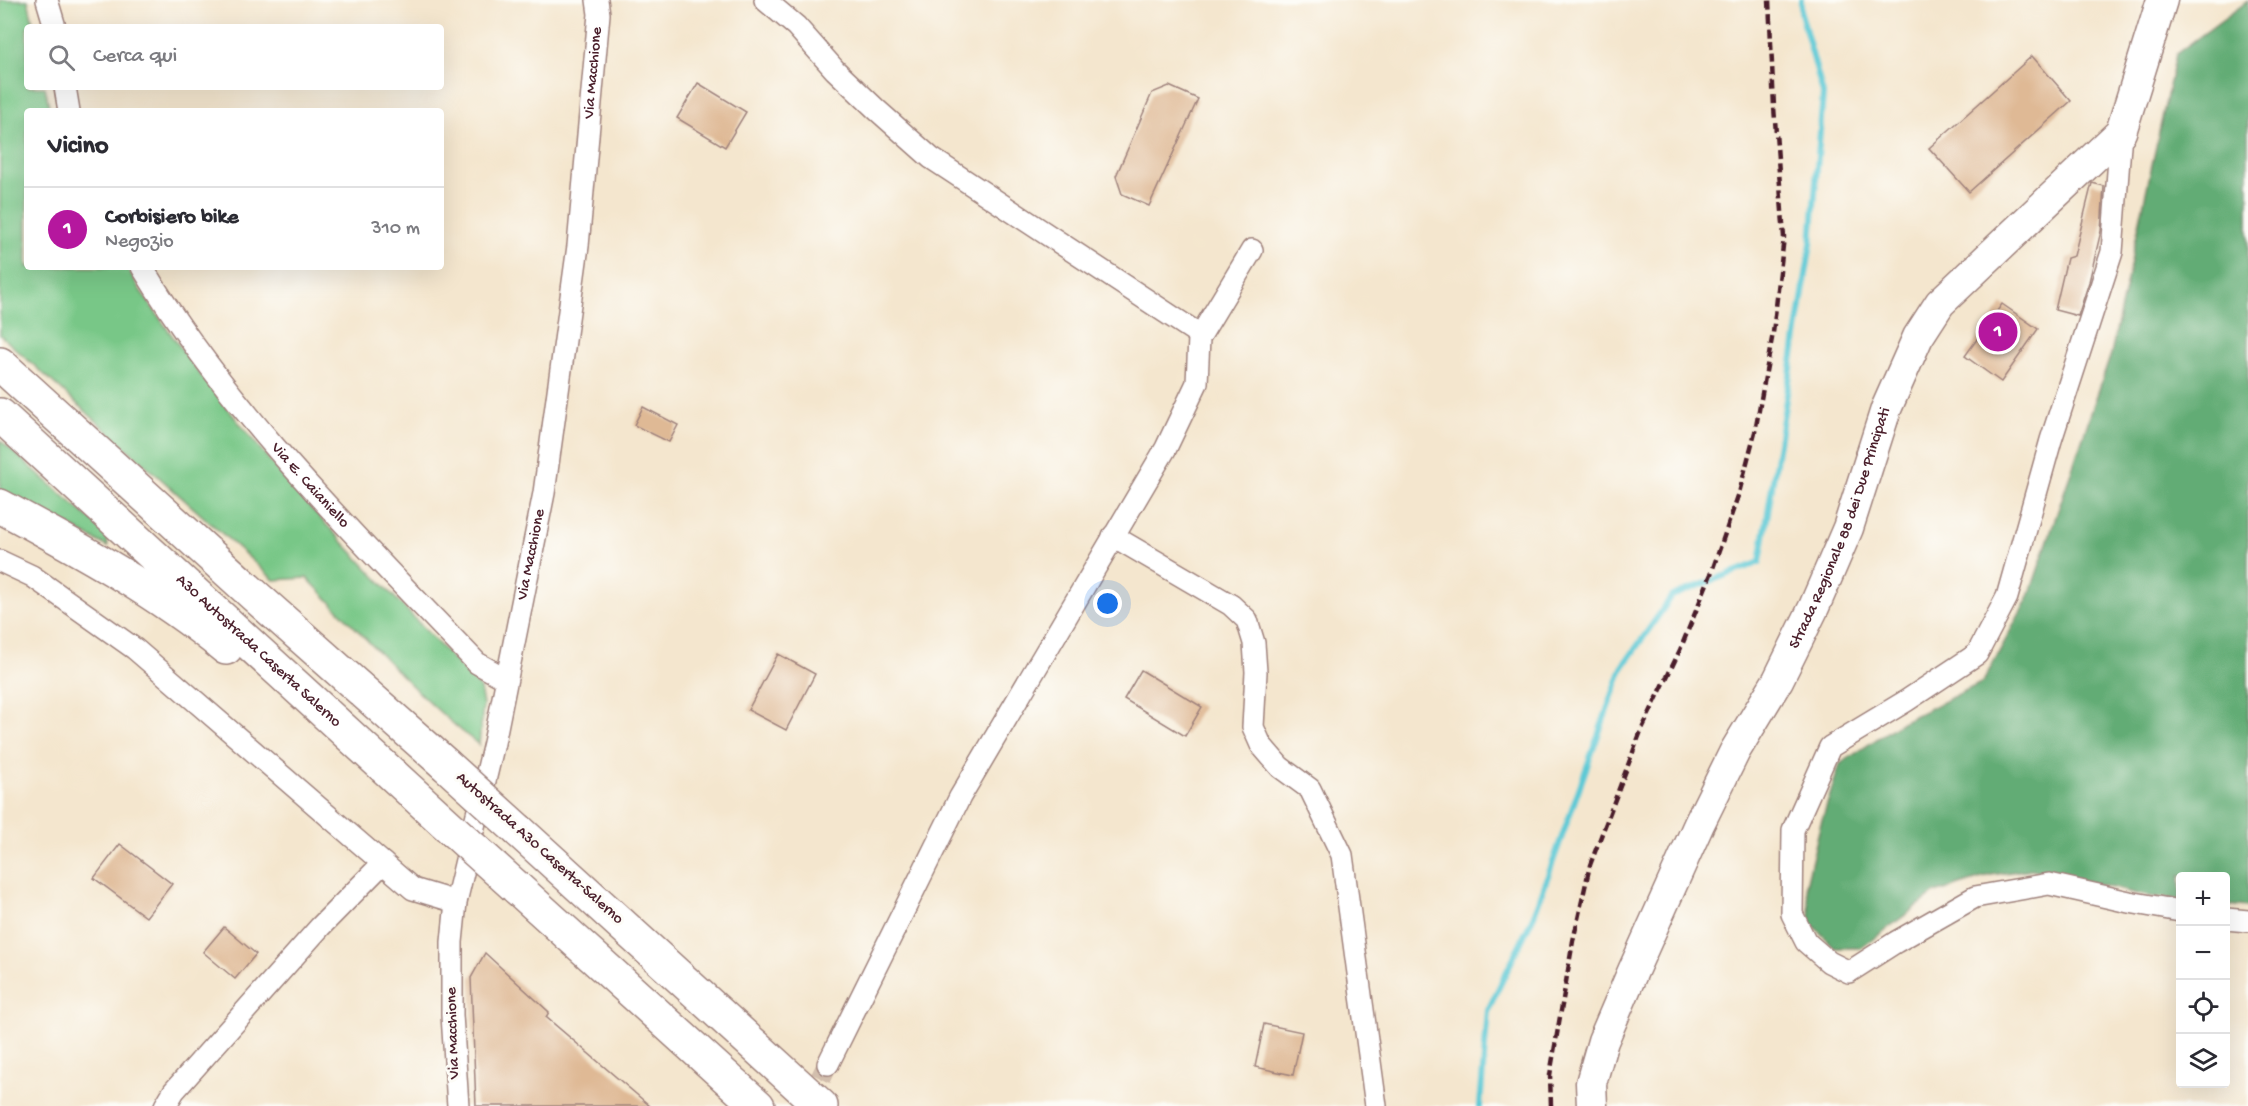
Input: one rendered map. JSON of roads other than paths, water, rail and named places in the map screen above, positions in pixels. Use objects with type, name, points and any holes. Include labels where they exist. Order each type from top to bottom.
[{"type":"highway","name":"Autostrada A30 Caserta-Salerno","points":[[0,364],[821,1106]]},
{"type":"highway","name":"A30 Autostrada Caserta Salerno","points":[[0,415],[758,1106]]},
{"type":"highway","points":[[0,506],[100,561],[204,629],[340,743],[454,831]]},
{"type":"main road","name":"Strada Regionale 88 dei Due Principati","points":[[1592,1106],[1591,1083],[1603,1041],[1699,824],[1735,751],[1778,680],[1815,607],[1848,528],[1886,410],[1918,338],[1940,303],[2121,132],[2162,0]]},
{"type":"street","points":[[47,0],[55,24]]},
{"type":"street","name":"Via Macchione","points":[[458,1106],[452,1015],[452,942],[456,902],[506,680],[544,493],[578,246],[599,14],[597,0]]},
{"type":"street","points":[[765,0],[796,26],[835,70],[930,158],[1200,335]]},
{"type":"street","points":[[66,90],[68,108]]},
{"type":"street","points":[[2121,132],[2112,252],[2051,440],[2007,597],[1977,654],[1830,747],[1792,830],[1792,914],[1806,942],[1829,962],[1850,972],[1896,942],[1975,897],[1985,895],[2049,884],[2176,910]]},
{"type":"street","points":[[828,1064],[960,797],[1166,448],[1197,383],[1200,335],[1252,250]]},
{"type":"street","name":"Via E. Caianiello","points":[[144,270],[169,311],[235,400],[298,474],[477,663],[506,680]]},
{"type":"street","points":[[1113,536],[1231,605],[1247,620],[1254,643],[1256,672],[1253,727],[1261,745],[1280,767],[1310,789],[1342,855],[1376,1106]]},
{"type":"street","points":[[0,561],[32,576],[135,649],[413,890],[456,902]]},
{"type":"street","points":[[165,1106],[174,1091],[320,927],[383,863]]},
{"type":"street","points":[[2230,919],[2248,921]]},
{"type":"waterway","points":[[1480,1106],[1488,1010],[1534,915],[1622,668],[1672,596],[1760,562],[1811,243],[1823,94],[1801,13],[1801,0]]},
{"type":"tunnel","points":[[807,1106],[828,1064]]},
{"type":"railway","points":[[1551,1106],[1550,1075],[1573,941],[1590,865],[1641,731],[1680,650],[1711,574],[1739,493],[1755,432],[1773,333],[1784,237],[1769,0]]},
{"type":"place","name":"Corbisiero bike","points":[[1998,332]]}]
